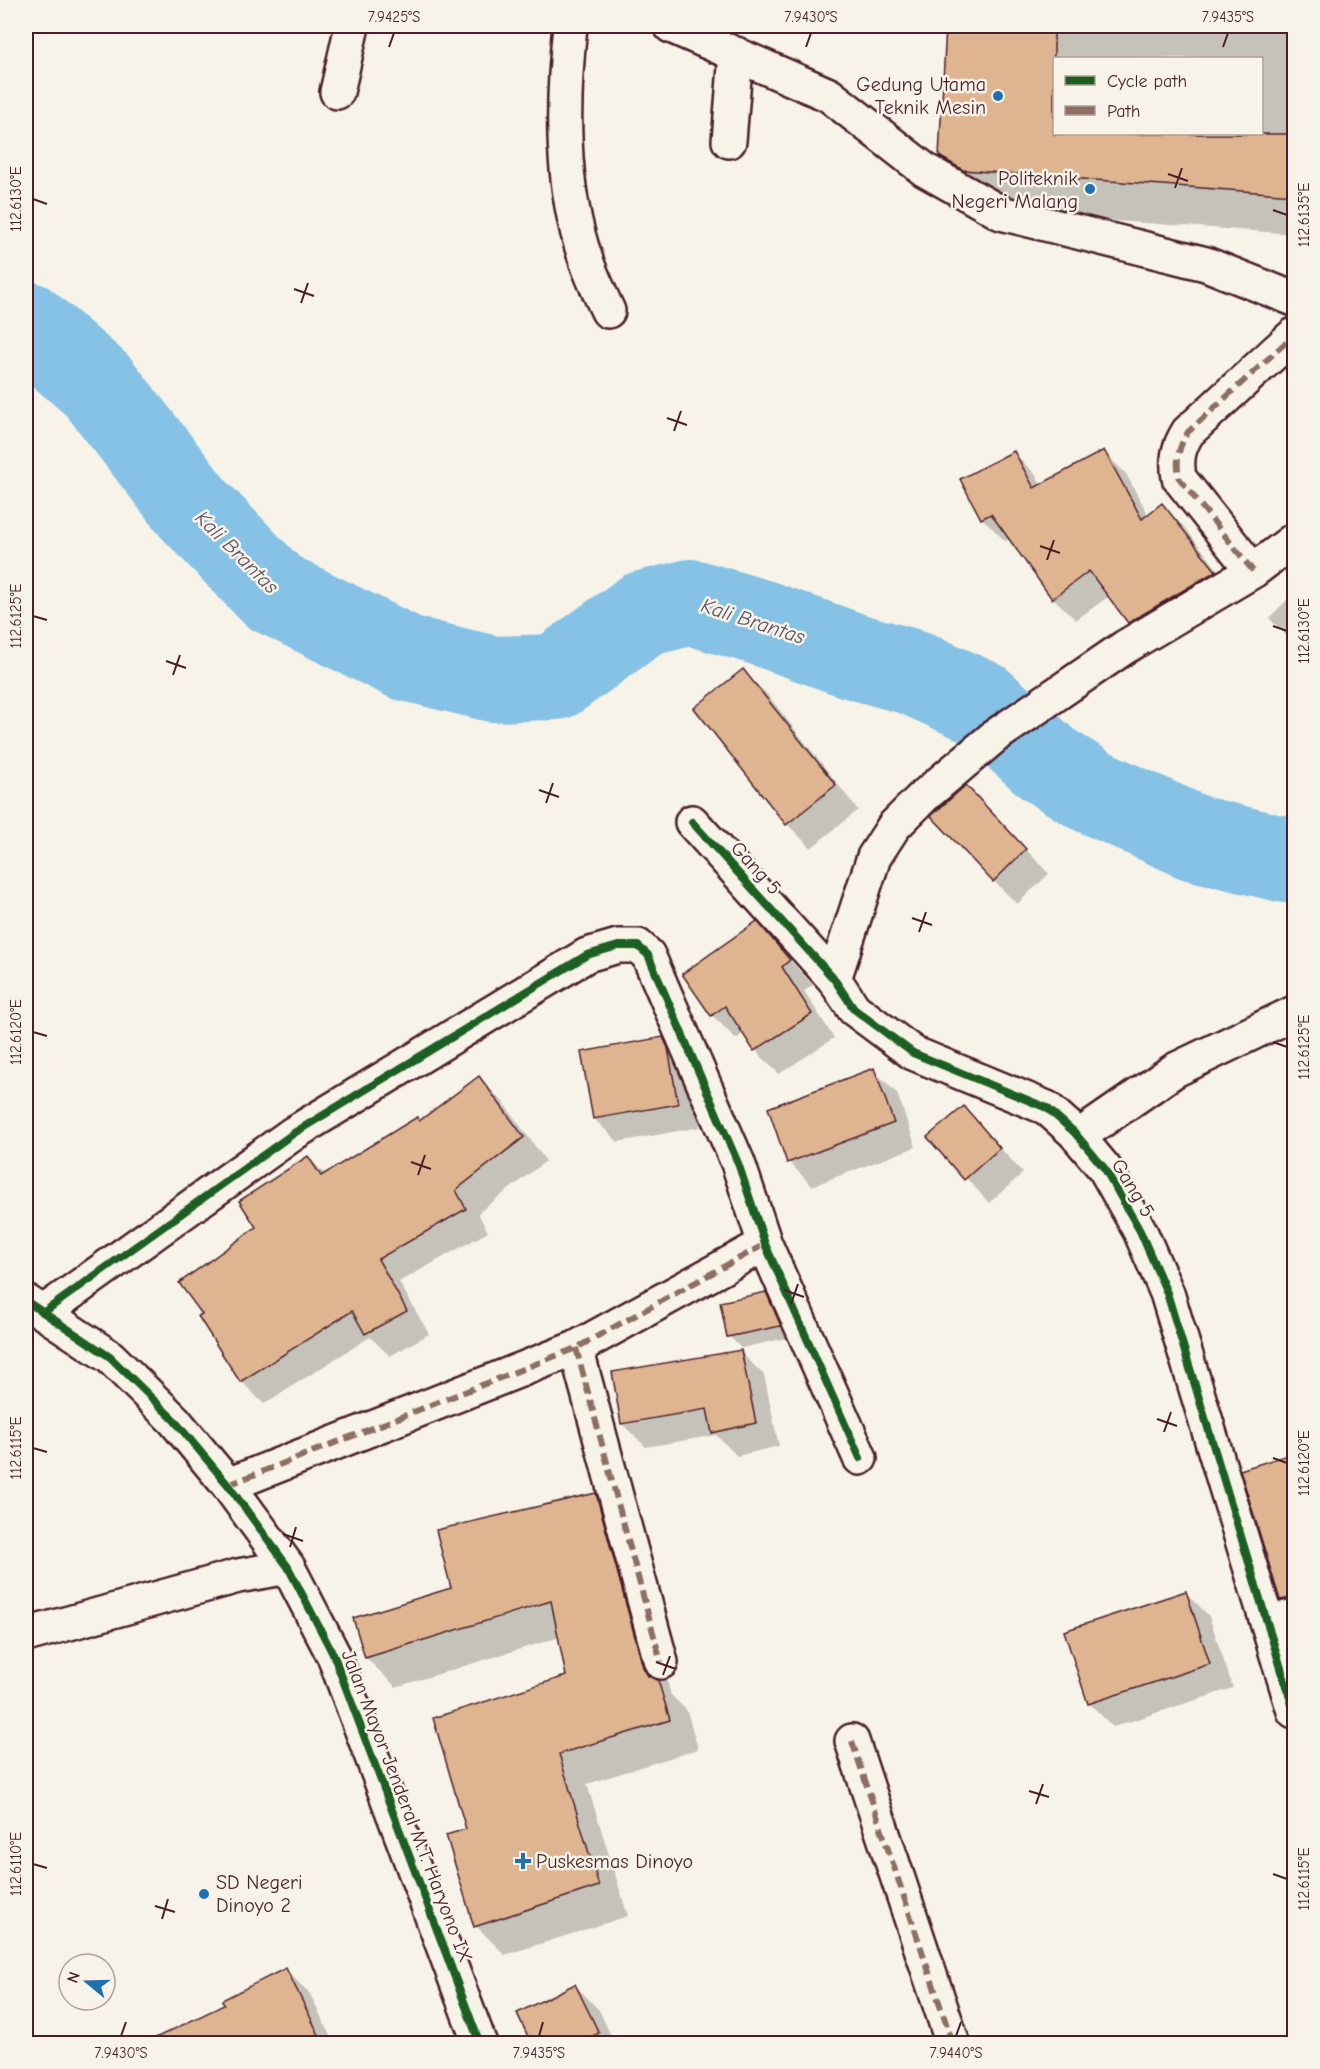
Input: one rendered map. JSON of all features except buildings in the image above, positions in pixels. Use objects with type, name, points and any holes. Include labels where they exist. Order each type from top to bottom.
[{"type":"street","points":[[337,92],[352,26]]},
{"type":"street","points":[[570,26],[565,77],[566,150],[572,204],[585,259],[608,311]]},
{"type":"street","points":[[671,26],[829,95],[925,170],[1001,213],[1206,264],[1294,299]]},
{"type":"street","points":[[729,141],[736,54]]},
{"type":"street","points":[[1253,571],[1179,478],[1176,460],[1179,446],[1188,432],[1294,334]]},
{"type":"street","points":[[834,980],[874,857],[894,826],[923,797],[995,736],[1125,647],[1253,571],[1294,540]]},
{"type":"street","name":"Gang 5","points":[[692,822],[834,980],[854,1009],[913,1053],[1047,1108],[1078,1137],[1105,1169],[1134,1221],[1167,1293],[1281,1619],[1294,1711]]},
{"type":"street","points":[[35,1307],[294,1133],[587,955],[618,946],[638,946],[648,955],[738,1163],[765,1244],[860,1458]]},
{"type":"street","points":[[1078,1137],[1175,1070],[1294,1013]]},
{"type":"street","points":[[228,1485],[576,1348],[765,1244]]},
{"type":"street","name":"Jalan Mayor Jenderal M.T. Haryono IX","points":[[35,1307],[110,1357],[174,1420],[228,1485],[288,1567],[334,1656],[480,2043]]},
{"type":"street","points":[[576,1348],[661,1662]]},
{"type":"street","points":[[26,1635],[238,1576],[288,1567]]},
{"type":"street","points":[[852,1741],[953,2043]]},
{"type":"waterway","name":"Kali Brantas","points":[[26,324],[98,386],[193,508],[273,592],[406,658],[493,679],[556,677],[643,614],[691,602],[762,623],[854,656],[915,673],[981,703],[1048,764],[1090,790],[1195,838],[1286,860],[1294,857]]},
{"type":"marked path","points":[[1253,571],[1179,478],[1179,454],[1188,432],[1294,335]]},
{"type":"marked path","points":[[228,1485],[576,1348],[765,1244]]},
{"type":"marked path","points":[[576,1348],[661,1662]]},
{"type":"marked path","points":[[852,1741],[953,2044]]},
{"type":"cycle path","points":[[692,822],[834,979],[854,1009],[913,1053],[1047,1108],[1074,1132],[1105,1169],[1140,1231],[1167,1293],[1294,1711]]},
{"type":"cycle path","points":[[44,1312],[294,1133],[587,955],[618,946],[638,946],[648,955],[738,1163],[765,1244],[860,1458]]},
{"type":"cycle path","points":[[26,1301],[110,1357],[174,1420],[228,1485],[288,1567],[334,1656],[480,2044]]},
{"type":"place","name":"Gedung Utama Teknik Mesin","points":[[998,96]]},
{"type":"place","name":"Politeknik Negeri Malang","points":[[1090,189]]},
{"type":"place","name":"Puskesmas Dinoyo","points":[[523,1861]]},
{"type":"place","name":"SD Negeri Dinoyo 2","points":[[204,1894]]}]
